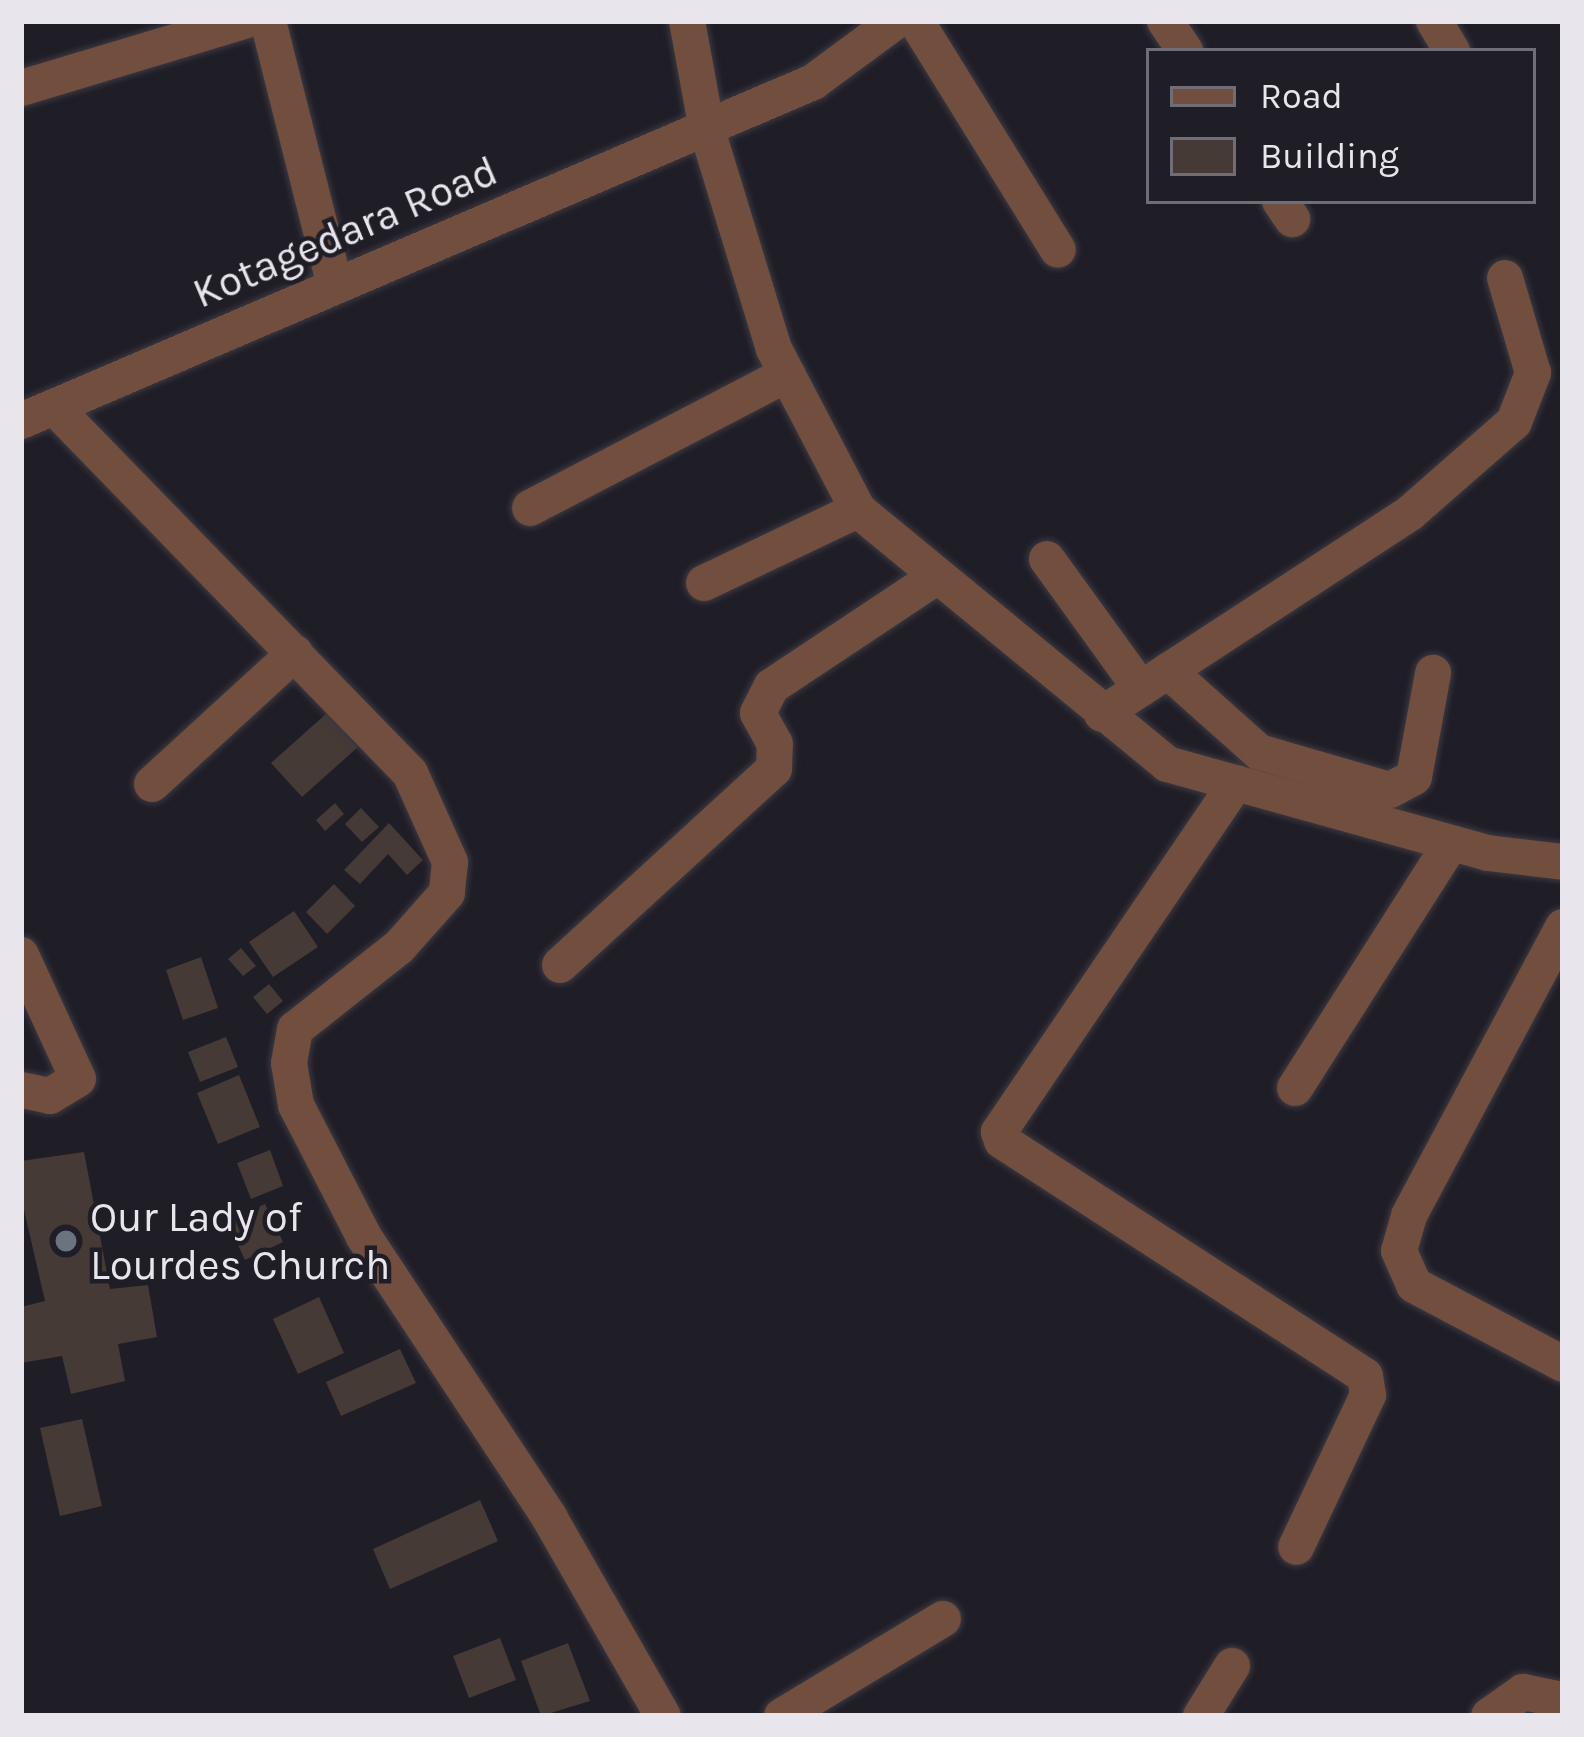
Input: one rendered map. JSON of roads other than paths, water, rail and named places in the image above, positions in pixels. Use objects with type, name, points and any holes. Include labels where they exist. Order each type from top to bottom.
[{"type":"street","points":[[21,88],[244,21]]},
{"type":"street","points":[[268,21],[334,282]]},
{"type":"street","points":[[687,21],[707,130],[787,374],[858,510],[1167,764],[1451,843],[1563,862]]},
{"type":"street","name":"Kotagedara Road","points":[[38,415],[334,282],[813,82],[896,21]]},
{"type":"street","points":[[916,21],[1058,250]]},
{"type":"street","points":[[1166,21],[1182,48]]},
{"type":"street","points":[[1434,21],[1450,48]]},
{"type":"street","points":[[1102,715],[1425,502],[1514,422],[1533,373],[1505,278]]},
{"type":"street","points":[[530,508],[787,374]]},
{"type":"street","points":[[38,415],[296,652],[410,773],[450,862],[447,893],[399,947],[296,1029],[289,1064],[296,1105],[364,1237],[549,1517],[663,1716]]},
{"type":"street","points":[[704,583],[858,510]]},
{"type":"street","points":[[1047,559],[1155,680],[1259,752],[1310,773],[1390,790],[1414,777],[1433,674]]},
{"type":"street","points":[[560,965],[774,769],[775,744],[758,713],[772,686],[936,577]]},
{"type":"street","points":[[152,784],[296,652]]},
{"type":"street","points":[[1236,783],[999,1132],[1002,1142],[1365,1376],[1368,1395],[1296,1547]]},
{"type":"street","points":[[1295,1088],[1451,843]]},
{"type":"street","points":[[1563,928],[1409,1216],[1399,1252],[1414,1285],[1563,1364]]},
{"type":"street","points":[[21,956],[78,1079],[50,1096],[21,1090]]},
{"type":"street","points":[[782,1716],[943,1618]]},
{"type":"street","points":[[1202,1716],[1232,1666]]},
{"type":"street","points":[[1489,1716],[1523,1692],[1563,1700]]},
{"type":"place","name":"Our Lady of Lourdes Church","points":[[66,1241]]}]
